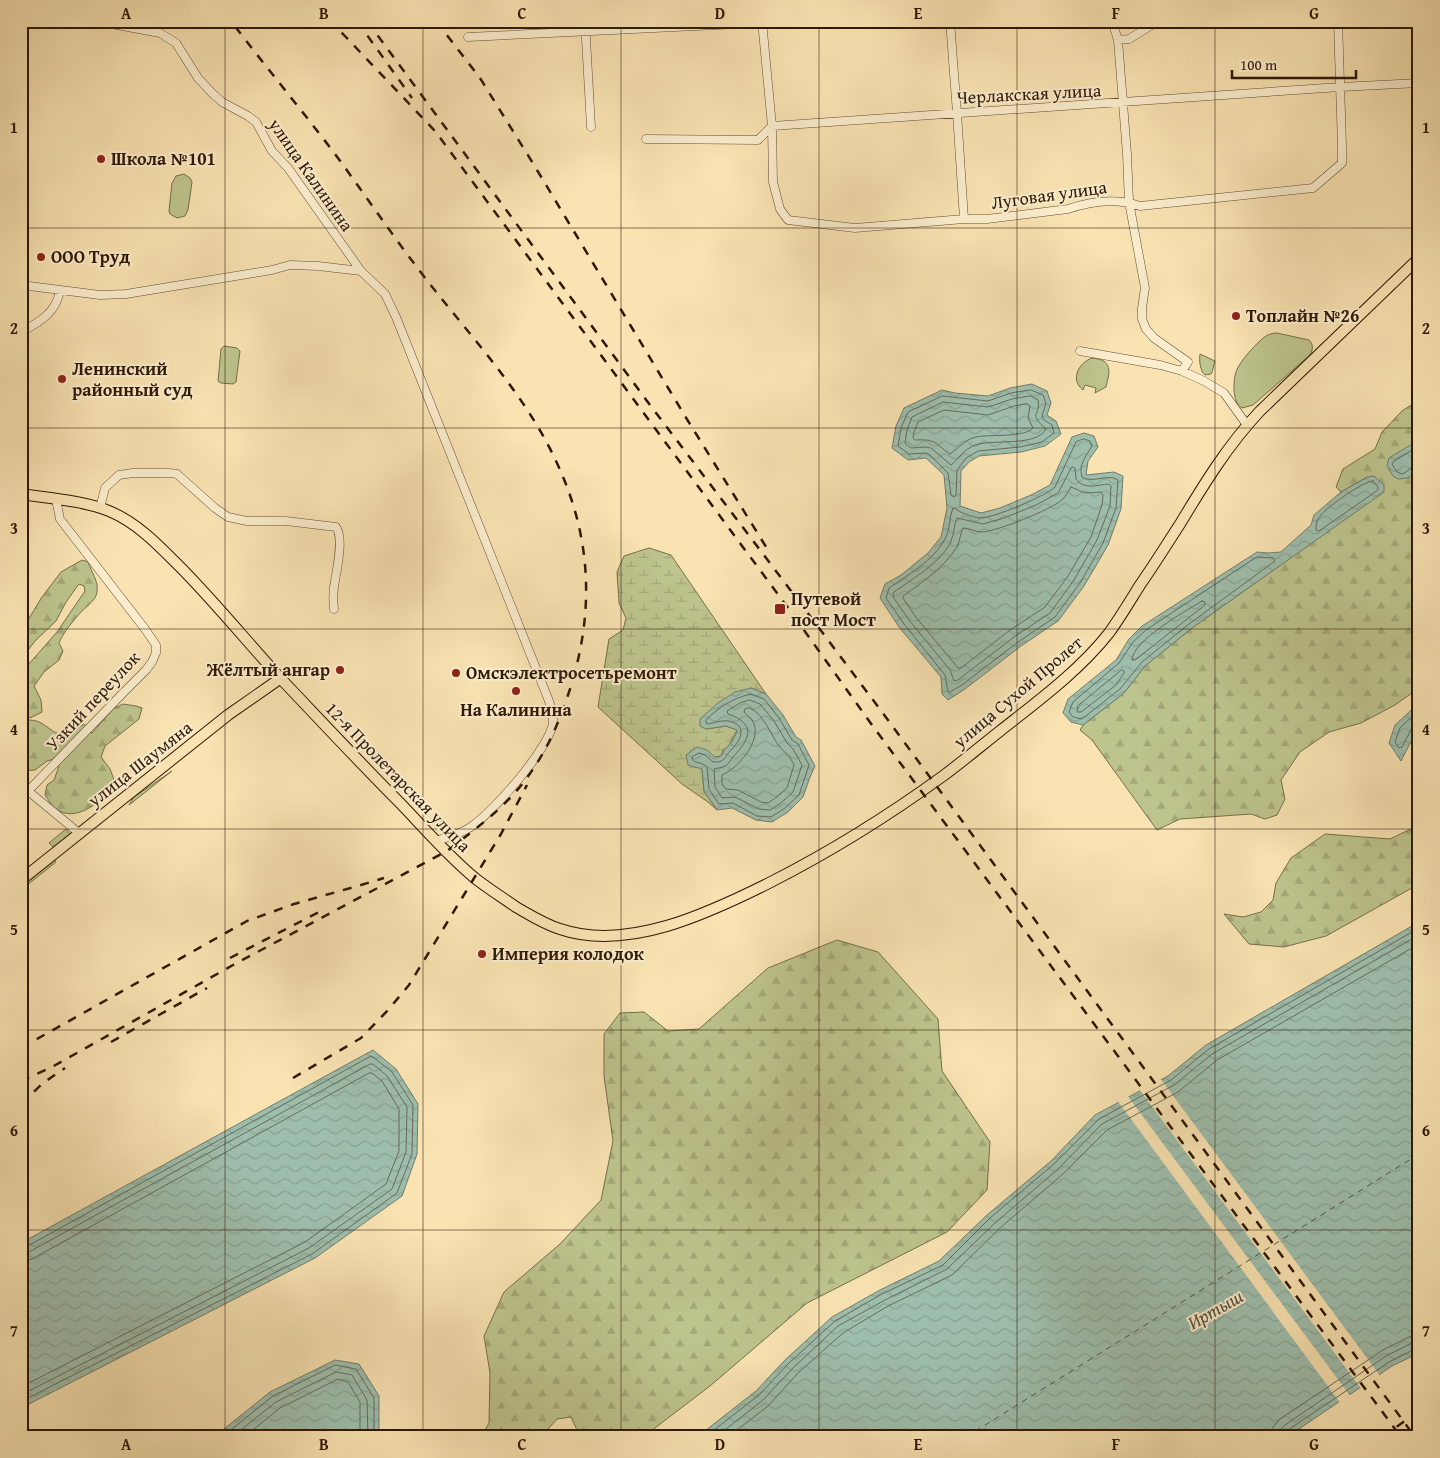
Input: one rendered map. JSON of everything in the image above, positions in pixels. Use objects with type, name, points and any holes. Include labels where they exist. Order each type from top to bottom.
[{"type":"main road","name":"улица Сухой Пролет","points":[[531,916],[556,928],[602,936],[653,929],[702,913],[736,900],[807,863],[880,820],[944,776],[1039,700],[1094,650],[1118,620],[1215,466],[1247,424],[1419,258]]},
{"type":"main road","name":"12-я Пролетарская улица","points":[[21,494],[100,508],[123,517],[137,527],[155,542],[215,604],[281,678],[474,878],[531,916]]},
{"type":"main road","name":"улица Шаумяна","points":[[21,880],[228,715],[281,678]]},
{"type":"street","name":"улица Калинина","points":[[96,21],[160,33],[176,43],[198,78],[212,93],[222,102],[256,122],[272,150],[288,168],[361,271],[385,294],[396,316],[549,701],[554,720],[551,730],[535,759],[492,810],[469,829],[437,841]]},
{"type":"street","points":[[585,21],[591,127]]},
{"type":"street","points":[[468,37],[802,21]]},
{"type":"street","points":[[950,21],[964,219]]},
{"type":"street","points":[[1112,21],[1118,40],[1129,202],[1145,288],[1142,319],[1146,329],[1154,338],[1188,362],[1182,371]]},
{"type":"street","points":[[1118,40],[1129,39],[1158,21]]},
{"type":"street","points":[[1338,21],[1340,87]]},
{"type":"street","points":[[646,139],[758,140],[772,126],[762,22]]},
{"type":"street","name":"Черлакская улица","points":[[772,126],[1340,87],[1419,84]]},
{"type":"street","name":"Луговая улица","points":[[772,126],[772,182],[780,209],[788,220],[855,228],[964,219],[988,219],[1068,209],[1080,204],[1115,201],[1129,202],[1140,206],[1313,188],[1342,163],[1340,87]]},
{"type":"street","points":[[21,285],[100,294],[126,294],[272,270],[290,265],[361,271]]},
{"type":"street","points":[[21,332],[41,321],[51,312],[59,298],[60,290]]},
{"type":"street","points":[[1080,351],[1160,365],[1182,371],[1224,393],[1247,424]]},
{"type":"street","points":[[100,508],[105,488],[119,475],[169,473],[177,474],[228,517],[247,521],[286,521],[332,525],[338,529],[339,562],[335,581],[334,609]]},
{"type":"street","name":"Узкий переулок","points":[[56,499],[60,519],[156,645],[156,653],[146,670],[28,791],[79,833]]},
{"type":"green space","points":[[184,174],[192,182],[188,210],[185,216],[177,218],[170,214],[169,211],[172,183],[176,176]]},
{"type":"green space","points":[[1277,333],[1309,340],[1312,346],[1311,352],[1309,356],[1253,405],[1242,408],[1237,403],[1234,391],[1235,376],[1238,368],[1262,339]]},
{"type":"green space","points":[[224,346],[237,348],[240,351],[236,382],[233,384],[218,381],[221,349]]},
{"type":"green space","points":[[1200,354],[1215,361],[1211,374],[1205,375],[1202,371]]},
{"type":"green space","points":[[1092,358],[1104,361],[1109,371],[1106,387],[1095,393],[1096,388],[1085,385],[1083,390],[1079,386],[1076,377],[1083,364]]},
{"type":"green space","points":[[1419,400],[1419,688],[1395,705],[1361,723],[1329,732],[1300,752],[1281,780],[1285,799],[1277,815],[1265,819],[1251,814],[1180,819],[1157,830],[1092,740],[1080,730],[1083,725],[1124,693],[1145,666],[1192,628],[1383,492],[1367,477],[1341,492],[1336,487],[1343,469],[1375,449],[1382,432],[1402,411]]},
{"type":"green space","points":[[649,548],[671,555],[766,694],[751,688],[706,729],[726,726],[737,730],[729,746],[723,750],[721,756],[714,757],[707,750],[702,769],[704,791],[717,810],[682,784],[598,707],[609,639],[623,630],[626,618],[619,603],[617,572],[624,556]]},
{"type":"green space","points":[[82,560],[88,562],[97,584],[96,595],[64,634],[59,643],[63,651],[59,660],[44,672],[34,686],[41,700],[42,712],[30,718],[21,712],[21,673],[57,632],[85,591],[84,586],[79,584],[66,602],[56,621],[36,640],[21,659],[22,630],[42,597],[61,572]]},
{"type":"green space","points":[[123,704],[142,708],[139,719],[105,746],[101,757],[110,769],[116,785],[104,797],[88,808],[71,814],[63,813],[51,804],[45,795],[47,785],[54,780],[59,766],[54,759],[47,761],[35,770],[21,771],[21,721],[40,722],[53,731],[65,736],[84,724],[92,733],[113,709]]},
{"type":"green space","points":[[172,771],[129,805],[134,797]]},
{"type":"green space","points":[[1419,825],[1419,884],[1326,936],[1284,947],[1249,944],[1224,914],[1243,917],[1261,912],[1273,900],[1276,883],[1291,858],[1325,834],[1390,839]]},
{"type":"green space","points":[[66,829],[70,834],[53,847],[49,843]]},
{"type":"green space","points":[[55,860],[56,862],[21,890],[21,887]]},
{"type":"green space","points":[[837,940],[878,952],[938,1019],[942,1071],[990,1142],[987,1190],[947,1232],[807,1303],[710,1386],[643,1437],[576,1437],[577,1430],[571,1417],[557,1419],[541,1437],[481,1437],[489,1423],[490,1373],[484,1336],[504,1292],[560,1244],[601,1200],[613,1141],[604,1076],[604,1034],[620,1013],[644,1012],[668,1031],[699,1029],[768,968]]},
{"type":"water","points":[[1032,384],[1047,391],[1051,403],[1047,415],[1056,421],[1061,434],[1045,446],[1021,452],[979,456],[969,462],[961,471],[960,506],[981,513],[1000,508],[1050,485],[1072,437],[1084,433],[1094,436],[1098,447],[1088,461],[1086,475],[1114,472],[1123,476],[1121,509],[1108,545],[1084,586],[1058,621],[948,700],[942,694],[941,677],[899,627],[880,598],[885,584],[901,575],[928,553],[941,537],[947,508],[944,475],[926,458],[908,460],[892,448],[896,426],[904,408],[942,390],[988,396],[1010,388]]},
{"type":"water","points":[[1419,440],[1419,469],[1408,478],[1398,479],[1393,476],[1387,466],[1389,458]]},
{"type":"water","points":[[1374,476],[1384,485],[1384,492],[1192,628],[1145,666],[1124,693],[1083,725],[1071,722],[1063,713],[1068,699],[1116,660],[1129,639],[1142,626],[1257,552],[1281,552],[1311,525],[1314,515],[1341,492],[1367,477]]},
{"type":"water","points":[[751,688],[766,694],[783,715],[796,737],[801,740],[815,766],[803,797],[788,812],[772,822],[756,820],[732,808],[717,810],[704,791],[702,769],[688,765],[686,755],[697,747],[707,750],[715,757],[721,756],[734,738],[737,730],[726,726],[706,729],[700,726],[700,719],[718,703],[735,692]]},
{"type":"water","points":[[1419,703],[1419,726],[1401,761],[1389,743],[1395,725]]},
{"type":"water","name":"Иртыш","points":[[1419,922],[1419,1353],[1392,1366],[1287,1437],[697,1437],[756,1391],[785,1360],[832,1317],[880,1290],[939,1261],[987,1215],[1051,1161],[1095,1115],[1168,1076],[1206,1045]]},
{"type":"water","points":[[373,1050],[396,1069],[418,1104],[417,1154],[402,1196],[315,1258],[29,1404],[21,1411],[21,1243]]},
{"type":"water","points":[[335,1360],[359,1364],[379,1396],[379,1437],[214,1437],[270,1392]]},
{"type":"pier","points":[[1160,1078],[1381,1377],[1362,1390],[1139,1089]]},
{"type":"pier","points":[[1127,1095],[1351,1397],[1341,1404],[1117,1100]]},
{"type":"ferry route","points":[[966,1437],[1419,1154]]},
{"type":"railway","points":[[21,1081],[52,1067],[233,965],[447,851],[472,832],[521,786],[545,750],[567,698],[582,638],[586,608],[586,578],[583,549],[568,490],[543,436],[513,389],[426,279],[335,154],[231,21]]},
{"type":"railway","points":[[328,21],[343,34],[435,131],[791,612],[872,725],[1401,1437]]},
{"type":"railway","points":[[357,21],[412,98]]},
{"type":"railway","points":[[367,21],[647,401],[885,716],[1415,1437]]},
{"type":"railway","points":[[436,21],[480,78],[768,550]]},
{"type":"railway","points":[[293,1078],[361,1038],[409,985],[501,834],[527,785]]},
{"type":"railway","points":[[21,1048],[247,921],[294,904],[384,878]]},
{"type":"railway","points":[[230,958],[319,912]]},
{"type":"railway","points":[[111,1042],[207,988]]},
{"type":"railway","points":[[21,1104],[43,1083],[65,1068]]},
{"type":"railway","points":[[1382,1437],[1419,1411]]},
{"type":"place","name":"Школа №101","points":[[101,159]]},
{"type":"place","name":"ООО Труд","points":[[41,257]]},
{"type":"place","name":"Топлайн №26","points":[[1236,316]]},
{"type":"place","name":"Ленинский районный суд","points":[[62,379]]},
{"type":"place","name":"Путевой пост Мост","points":[[780,609]]},
{"type":"place","name":"Жёлтый ангар","points":[[340,670]]},
{"type":"place","name":"Омскэлектросетьремонт","points":[[456,673]]},
{"type":"place","name":"На Калинина","points":[[516,691]]},
{"type":"place","name":"Империя колодок","points":[[482,954]]}]
